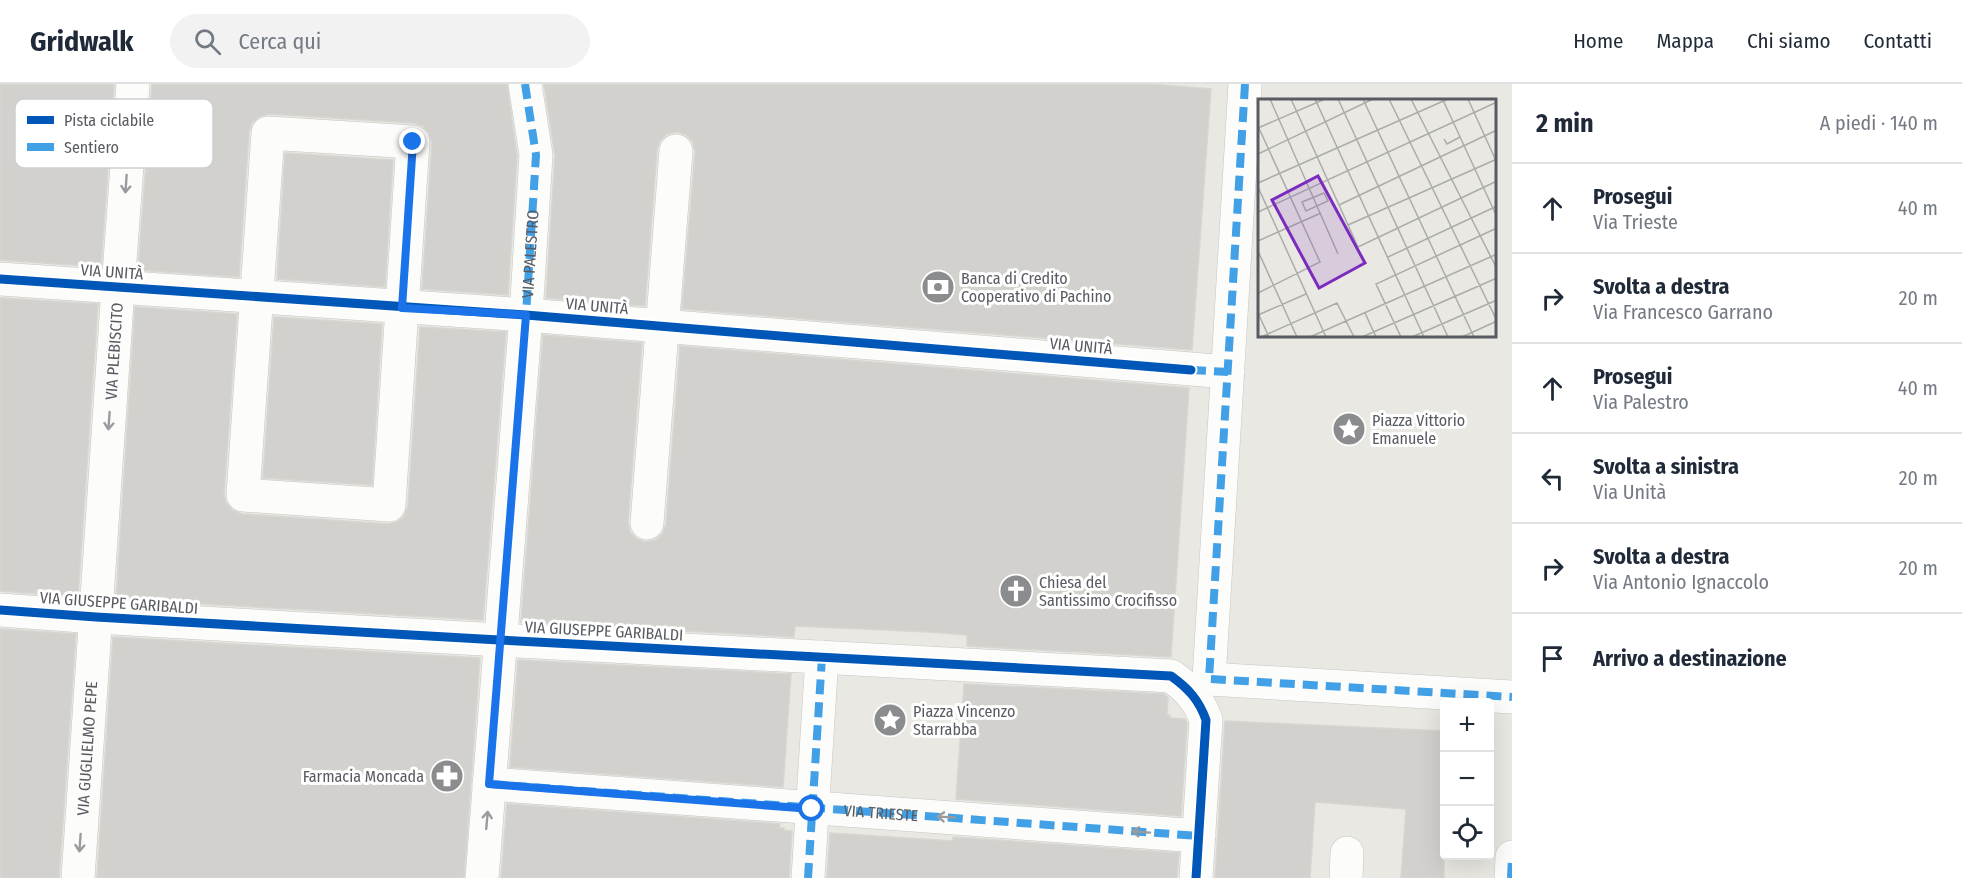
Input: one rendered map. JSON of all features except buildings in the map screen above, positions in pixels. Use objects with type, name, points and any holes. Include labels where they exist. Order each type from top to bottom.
[{"type":"street","name":"VIA PLEBISCITO","points":[[133,99],[134,84]]},
{"type":"street","name":"VIA PALESTRO","points":[[482,878],[526,315],[536,155],[525,84]]},
{"type":"street","points":[[1196,878],[1199,836],[1195,692],[1228,372],[1245,84]]},
{"type":"street","points":[[268,133],[413,142],[402,308],[389,505],[243,495],[268,133]]},
{"type":"street","points":[[647,523],[676,151]]},
{"type":"street","name":"VIA PLEBISCITO","points":[[96,617],[127,168]]},
{"type":"street","name":"VIA UNITÀ","points":[[0,279],[526,315],[1228,372]]},
{"type":"street","name":"VIA GIUSEPPE GARIBALDI","points":[[0,610],[822,657],[1195,692],[1512,697]]},
{"type":"street","name":"VIA GUGLIELMO PEPE","points":[[78,878],[96,617]]},
{"type":"street","points":[[808,878],[822,657]]},
{"type":"street","name":"VIA TRIESTE","points":[[489,784],[1199,836]]},
{"type":"street","points":[[1511,878],[1512,857]]},
{"type":"marked path","points":[[525,84],[536,155],[526,315]]},
{"type":"marked path","points":[[1245,84],[1209,679],[1512,697]]},
{"type":"marked path","points":[[1191,370],[1228,372]]},
{"type":"marked path","points":[[808,878],[822,657]]},
{"type":"marked path","points":[[489,784],[1199,836]]},
{"type":"marked path","points":[[1511,878],[1512,857]]},
{"type":"cycle path","points":[[0,279],[526,315],[1191,370]]},
{"type":"cycle path","points":[[0,610],[499,640],[1171,676],[1192,695],[1206,720],[1196,878]]},
{"type":"place","name":"Banca di Credito Cooperativo di Pachino","points":[[938,287]]},
{"type":"place","name":"Piazza Vittorio Emanuele","points":[[1349,429]]},
{"type":"place","name":"Chiesa del Santissimo Crocifisso","points":[[1016,591]]},
{"type":"place","name":"Piazza Vincenzo Starrabba","points":[[890,720]]},
{"type":"place","name":"Farmacia Moncada","points":[[447,776]]},
{"type":"route","points":[[413,142],[402,308],[526,315],[489,784],[812,809]]}]
